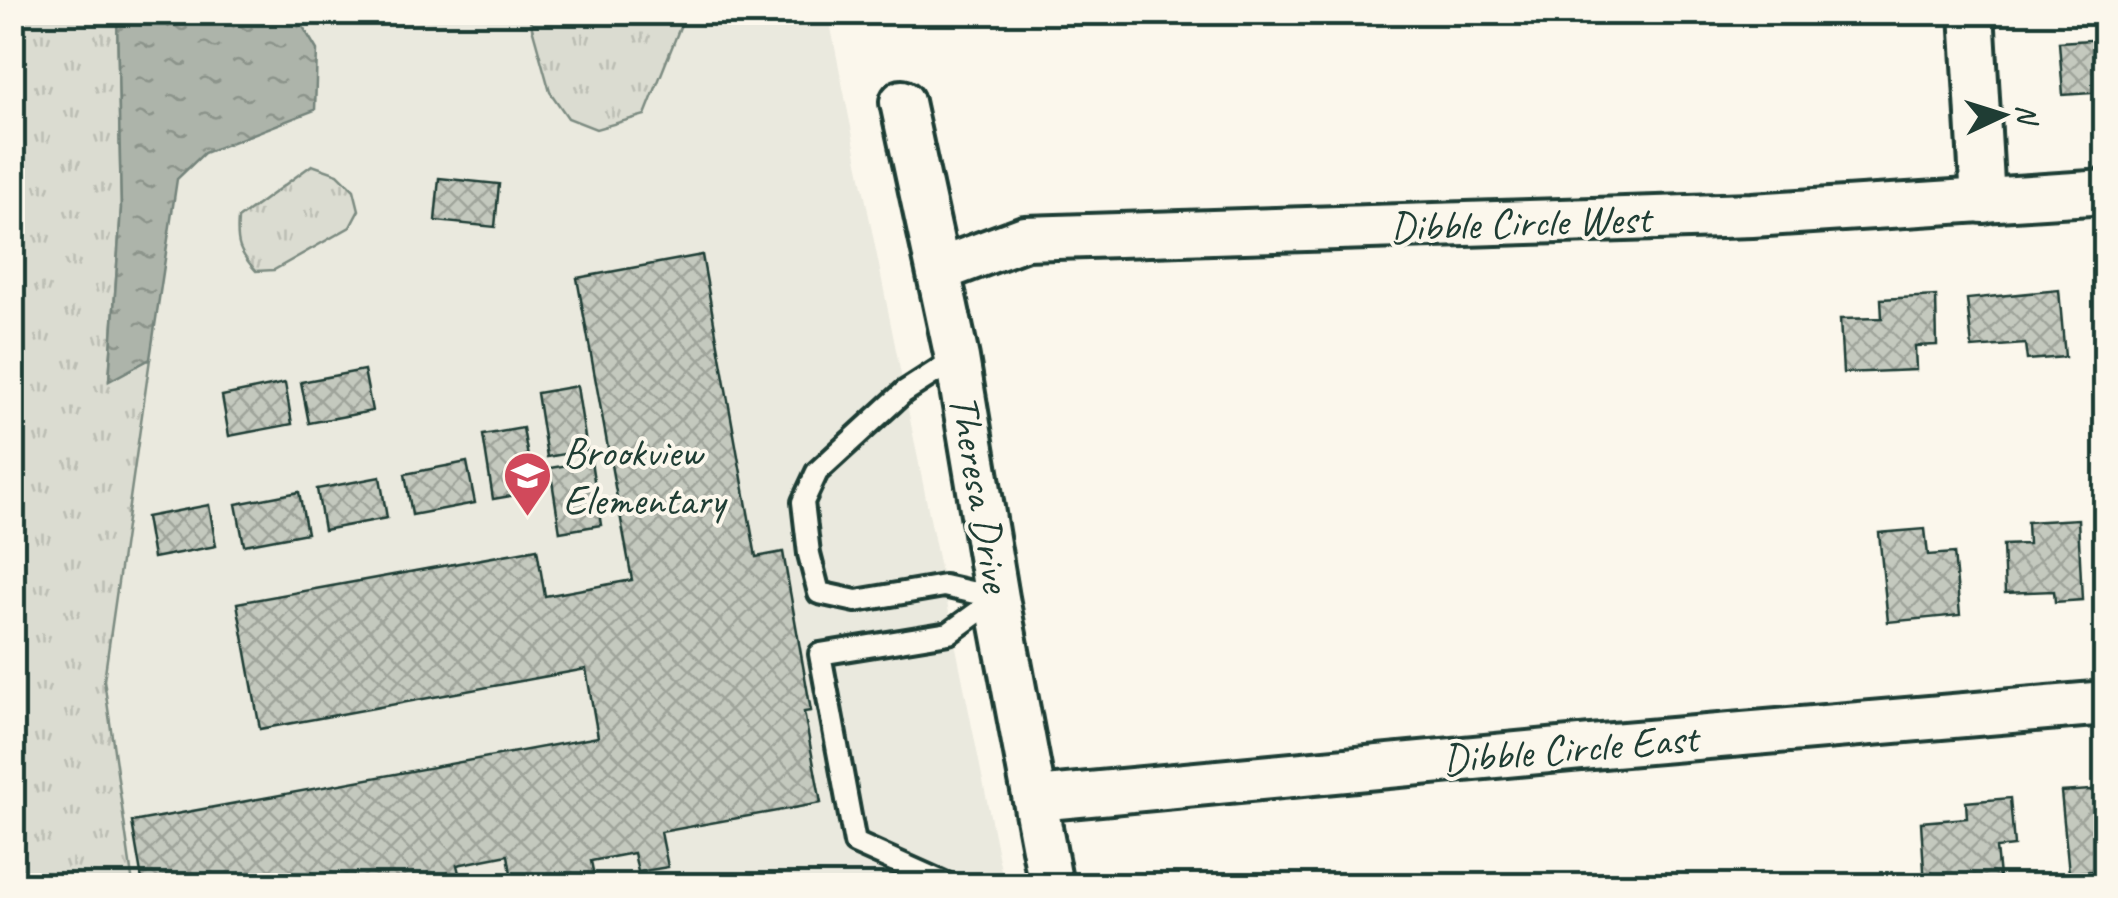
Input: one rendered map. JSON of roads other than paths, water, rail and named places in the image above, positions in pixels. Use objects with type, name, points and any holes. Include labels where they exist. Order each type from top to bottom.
[{"type":"street","points":[[1972,12],[1983,201]]},
{"type":"street","name":"Theresa Drive","points":[[902,102],[956,358],[1051,886]]},
{"type":"street","name":"Dibble Circle West","points":[[939,270],[1024,238],[1752,215],[2106,192]]},
{"type":"street","name":"Dibble Circle East","points":[[1036,799],[2106,704]]},
{"type":"lane","points":[[956,358],[904,392],[818,472],[803,502],[809,554],[819,593],[856,600],[944,586],[997,598]]},
{"type":"lane","points":[[951,886],[855,843],[820,654],[949,633],[997,598]]},
{"type":"water","points":[[295,13],[317,50],[315,110],[204,153],[177,179],[150,359],[109,381],[121,208],[117,15]]},
{"type":"place","name":"Brookview Elementary","points":[[528,518]]}]
